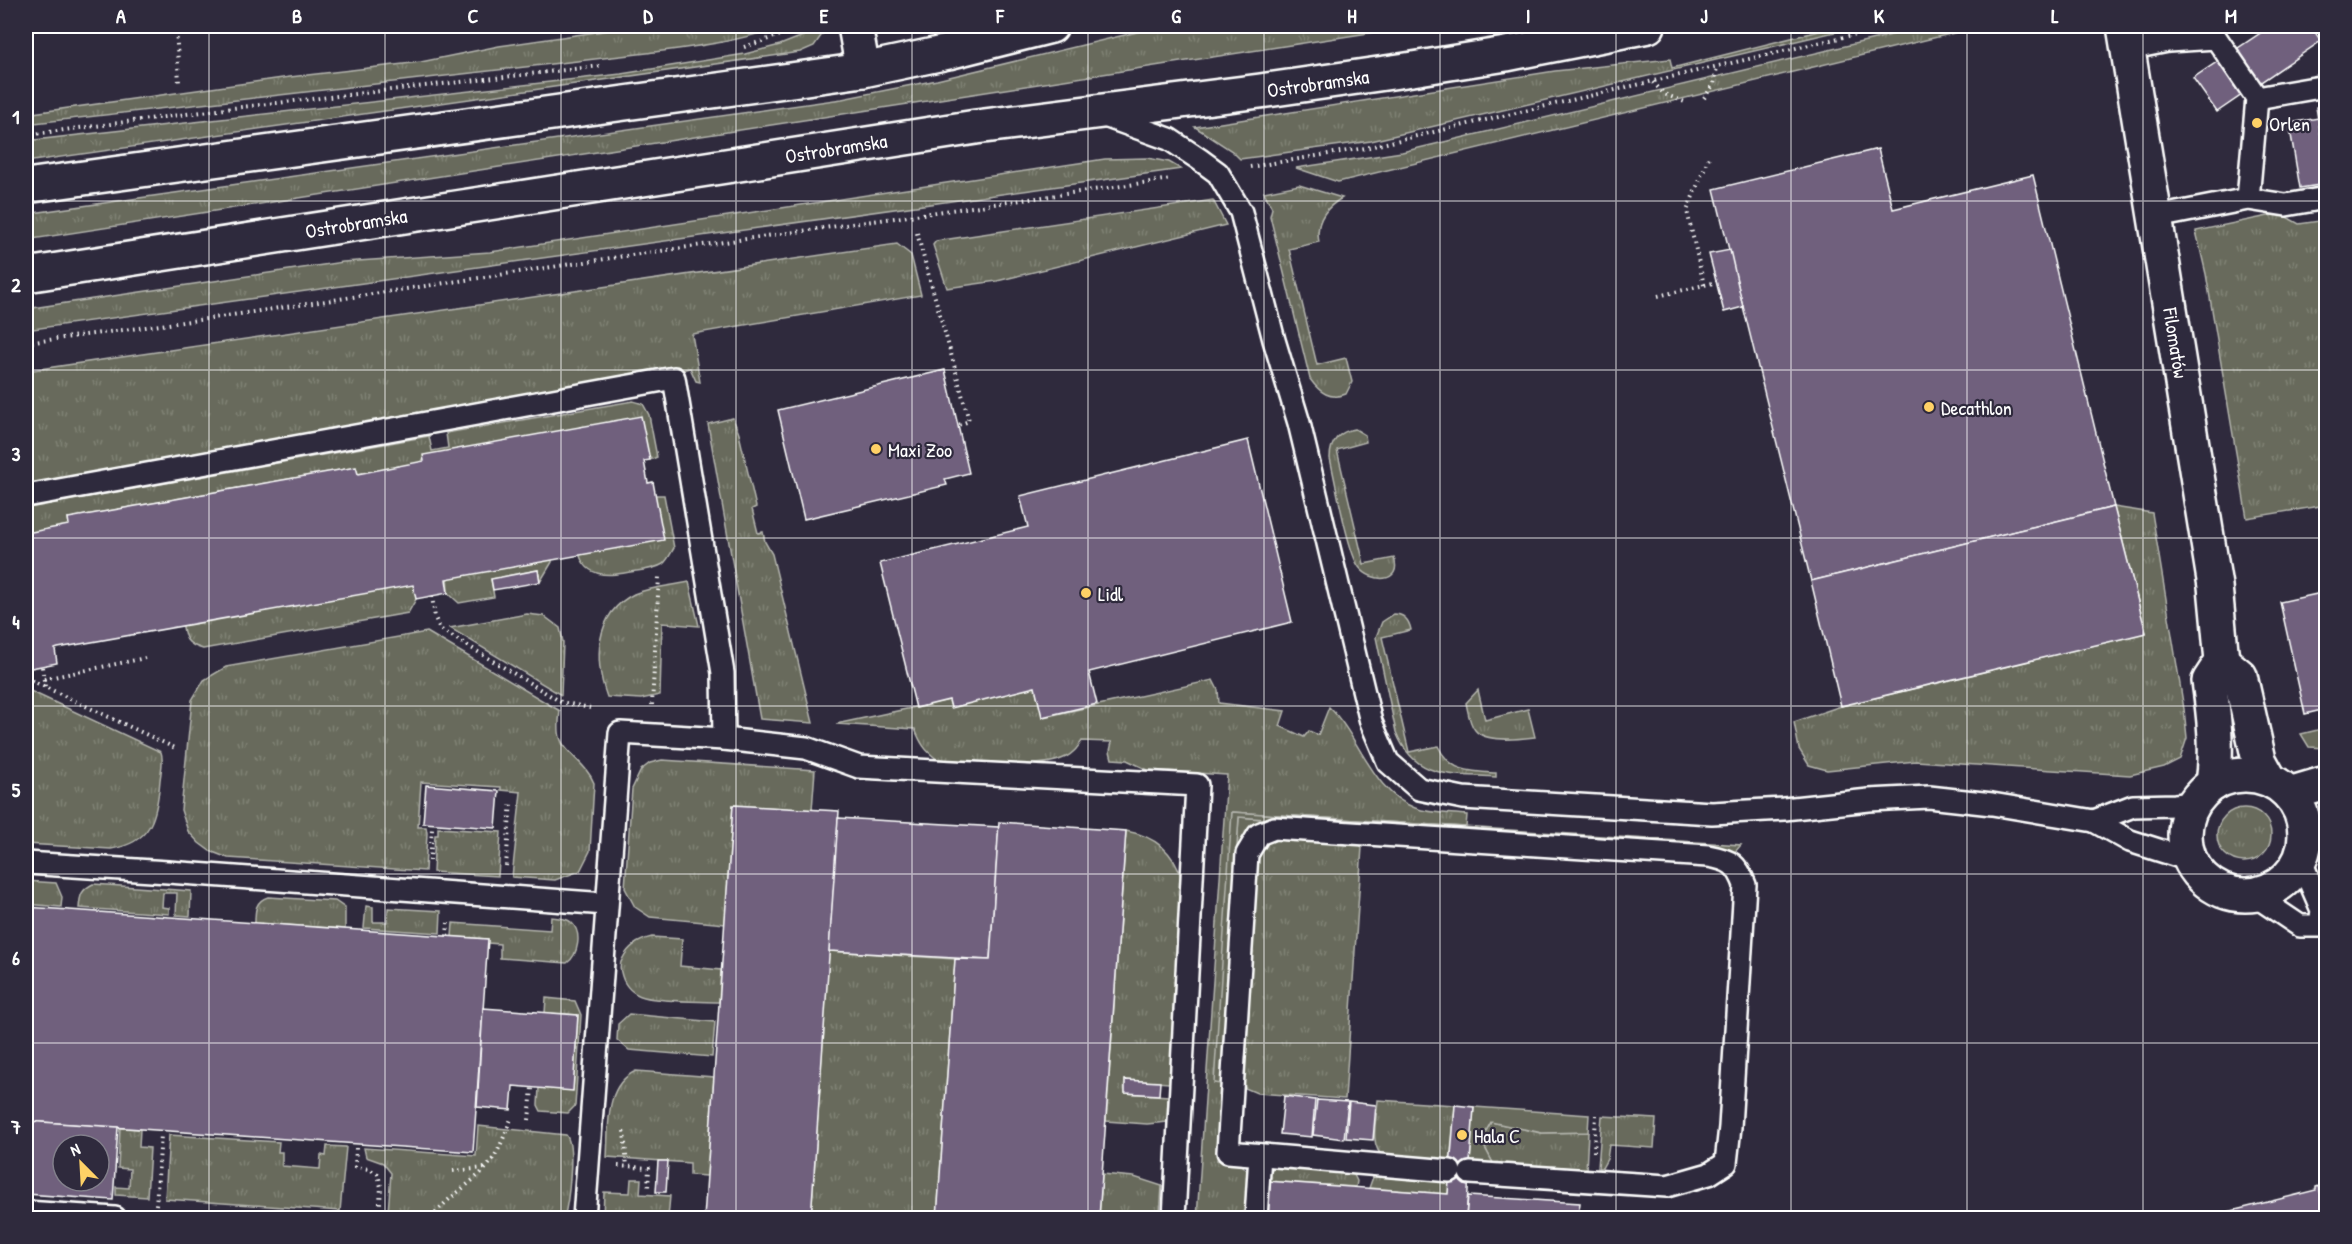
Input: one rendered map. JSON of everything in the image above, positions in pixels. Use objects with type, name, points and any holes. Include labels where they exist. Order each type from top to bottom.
[{"type":"main road","points":[[855,26],[863,70]]},
{"type":"main road","points":[[26,186],[863,70],[1051,26]]},
{"type":"main road","name":"Ostrobramska","points":[[26,274],[953,130],[1406,70],[1506,54],[1648,26]]},
{"type":"main road","name":"Filomatów","points":[[2126,37],[2215,586],[2222,661]]},
{"type":"main road","points":[[2222,661],[2240,676],[2259,760],[2279,787],[2298,808],[2311,842],[2293,872],[2269,891],[2254,895],[2234,894],[2216,888],[2201,876],[2190,860],[2185,841],[2186,821],[2204,794],[2216,761],[2215,723],[2209,681],[2222,661]]},
{"type":"main road","points":[[2204,794],[2241,775],[2256,776],[2279,787],[2326,783]]},
{"type":"lane","points":[[2126,37],[2168,41],[2216,38],[2258,98],[2248,199]]},
{"type":"lane","points":[[2258,98],[2326,87]]},
{"type":"lane","points":[[1093,112],[1169,139],[1218,173],[1245,222],[1274,340],[1299,423],[1371,722],[1388,762],[1419,789],[1463,798],[1712,813],[1784,810],[1869,800],[1929,798],[1992,804],[2094,821],[2130,841],[2190,860]]},
{"type":"lane","points":[[2157,218],[2248,199],[2286,205],[2326,198]]},
{"type":"lane","points":[[26,496],[674,378],[723,673],[724,739]]},
{"type":"lane","points":[[584,1218],[620,733],[724,739],[806,748],[860,767],[1197,785],[1174,1218]]},
{"type":"lane","points":[[2094,821],[2133,806],[2175,805],[2204,794]]},
{"type":"lane","points":[[1274,828],[1708,856],[1726,860],[1739,870],[1745,885],[1730,1127],[1726,1163],[1709,1174],[1667,1186],[1260,1155],[1228,1152],[1247,854],[1259,834],[1274,828]]},
{"type":"lane","points":[[2254,895],[2300,926],[2320,926],[2322,910],[2311,842]]},
{"type":"lane","points":[[26,863],[606,904]]},
{"type":"lane","points":[[1256,1218],[1260,1155]]},
{"type":"lane","points":[[26,1212],[115,1218]]},
{"type":"path","points":[[176,26],[179,82]]},
{"type":"path","points":[[741,47],[808,26]]},
{"type":"path","points":[[26,343],[1218,173],[1365,148],[1891,26]]},
{"type":"path","points":[[26,135],[232,108],[612,65]]},
{"type":"path","points":[[1704,98],[1714,84],[1717,67]]},
{"type":"path","points":[[1652,82],[1664,94],[1685,102]]},
{"type":"path","points":[[1704,285],[1687,211],[1709,157]]},
{"type":"path","points":[[917,233],[945,338],[955,363],[969,421],[958,425]]},
{"type":"path","points":[[1658,296],[1716,282]]},
{"type":"path","points":[[653,696],[659,577]]},
{"type":"path","points":[[432,596],[435,618],[440,629],[561,702],[590,708]]},
{"type":"path","points":[[44,679],[145,658]]},
{"type":"path","points":[[42,667],[46,687]]},
{"type":"path","points":[[26,678],[175,747]]},
{"type":"path","points":[[504,896],[510,801]]},
{"type":"path","points":[[530,1120],[532,1088]]},
{"type":"path","points":[[432,1218],[486,1168],[502,1144],[511,1119]]},
{"type":"path","points":[[156,1205],[161,1135]]},
{"type":"path","points":[[356,1148],[355,1167],[369,1168],[378,1174],[381,1187],[379,1218]]},
{"type":"path","points":[[626,1158],[627,1167]]},
{"type":"path","points":[[588,1164],[649,1168],[648,1187]]},
{"type":"path","points":[[453,1171],[486,1168]]},
{"type":"green space","points":[[638,26],[782,26],[733,40],[664,51],[26,124],[26,114],[290,77],[421,62],[499,46]]},
{"type":"green space","points":[[828,26],[814,46],[800,52],[26,162],[26,141],[621,74],[745,54],[780,45]]},
{"type":"green space","points":[[1162,26],[1414,26],[26,240],[26,214],[842,99],[937,80]]},
{"type":"green space","points":[[1839,26],[1860,26],[1371,141],[1240,159],[1232,151],[1195,127],[1555,71],[1670,59],[1672,68]]},
{"type":"green space","points":[[1929,26],[1983,26],[1338,182],[1296,168],[1402,152]]},
{"type":"green space","points":[[1147,158],[1169,162],[1181,169],[26,330],[26,309],[343,262],[490,252],[1105,159]]},
{"type":"green space","points":[[1299,185],[1342,198],[1323,216],[1319,228],[1319,242],[1289,249],[1317,365],[1346,358],[1352,382],[1346,394],[1340,396],[1326,394],[1310,379],[1270,216],[1272,208],[1264,192]]},
{"type":"green space","points":[[1213,200],[1226,225],[997,281],[947,288],[933,245],[936,241]]},
{"type":"green space","points":[[2273,215],[2283,215],[2299,224],[2326,220],[2326,505],[2247,518],[2206,274],[2196,231]]},
{"type":"green space","points":[[897,244],[911,255],[921,295],[692,334],[700,382],[696,381],[690,368],[678,371],[675,368],[26,485],[26,371]]},
{"type":"green space","points":[[633,401],[643,404],[649,415],[657,457],[650,460],[461,455],[358,474],[356,467],[68,518],[69,525],[26,533],[26,508],[429,436],[432,451],[448,448],[446,433]]},
{"type":"green space","points":[[733,418],[739,434],[756,507],[752,509],[758,533],[763,532],[765,542],[772,554],[813,723],[760,719],[708,424]]},
{"type":"green space","points":[[1355,429],[1365,435],[1366,442],[1337,450],[1364,564],[1394,558],[1396,567],[1394,573],[1384,578],[1371,576],[1364,572],[1355,559],[1346,532],[1330,458],[1336,438],[1344,432]]},
{"type":"green space","points":[[650,495],[664,495],[674,548],[666,561],[653,568],[616,574],[598,573],[585,565],[577,545]]},
{"type":"green space","points":[[2114,507],[2152,513],[2184,709],[2187,738],[2180,759],[2164,767],[2130,775],[1916,761],[1827,770],[1809,765],[1799,749],[1794,722],[1841,706],[2146,633]]},
{"type":"green space","points":[[552,552],[552,562],[540,582],[538,570],[491,579],[494,597],[459,603],[448,593],[447,571]]},
{"type":"green space","points":[[412,578],[416,599],[408,613],[203,649],[191,644],[184,633],[181,616]]},
{"type":"green space","points":[[689,582],[699,626],[662,623],[660,695],[641,699],[607,697],[599,654],[604,626],[611,613],[634,594]]},
{"type":"green space","points":[[527,614],[544,616],[560,628],[563,642],[561,695],[450,628]]},
{"type":"green space","points":[[1394,614],[1406,618],[1411,630],[1382,637],[1409,752],[1438,746],[1448,761],[1455,766],[1469,771],[1496,773],[1496,777],[1450,774],[1424,767],[1404,748],[1396,732],[1376,637],[1382,622]]},
{"type":"green space","points":[[427,632],[560,711],[561,740],[594,783],[590,851],[580,871],[555,880],[512,877],[521,792],[501,790],[501,787],[421,782],[418,827],[426,827],[427,833],[425,871],[228,858],[210,851],[188,831],[181,810],[192,700],[204,680],[226,667]]},
{"type":"green space","points":[[1213,680],[1218,690],[1219,703],[1285,711],[1280,726],[1304,737],[1309,731],[1318,735],[1329,707],[1340,719],[1377,777],[1400,800],[1427,811],[1467,815],[1466,827],[1232,812],[1221,1083],[1239,817],[1272,820],[1251,829],[1238,851],[1217,1160],[1238,1163],[1247,1170],[1246,1218],[1197,1218],[1227,775],[1148,770],[1127,760],[1112,759],[1110,751],[1112,742],[1082,741],[1066,757],[1038,764],[1021,765],[937,759],[923,746],[915,729],[836,724],[949,700],[951,707],[1035,687],[1043,717]]},
{"type":"green space","points":[[26,689],[161,752],[162,766],[154,816],[150,826],[136,841],[111,849],[26,844]]},
{"type":"green space","points":[[1478,690],[1485,720],[1528,709],[1535,737],[1494,738],[1486,737],[1475,730],[1471,724],[1466,703]]},
{"type":"green space","points":[[2326,728],[2326,748],[2309,747],[2301,734]]},
{"type":"green space","points":[[662,760],[815,770],[812,810],[733,805],[725,924],[650,917],[635,907],[625,888],[632,789],[641,770],[650,763]]},
{"type":"green space","points":[[2239,808],[2249,808],[2259,812],[2267,820],[2271,835],[2267,850],[2259,858],[2249,862],[2239,862],[2229,858],[2221,850],[2217,840],[2217,830],[2221,820],[2229,812]]},
{"type":"green space","points":[[1232,812],[1741,845],[1734,853],[1239,817],[1221,1084],[1214,1083]]},
{"type":"green space","points":[[438,828],[501,832],[498,876],[433,872],[435,835],[438,835]]},
{"type":"green space","points":[[1126,831],[1146,837],[1162,846],[1174,861],[1182,880],[1169,1083],[1125,1080],[1125,1093],[1168,1096],[1167,1122],[1147,1124],[1106,1121]]},
{"type":"green space","points":[[1274,838],[1359,844],[1362,847],[1345,1099],[1257,1093],[1245,1088],[1241,1078],[1256,857],[1263,843]]},
{"type":"green space","points":[[26,881],[56,883],[62,897],[61,907],[26,904]]},
{"type":"green space","points":[[93,884],[191,891],[190,916],[176,915],[177,893],[163,893],[162,907],[169,908],[169,914],[79,908],[82,893]]},
{"type":"green space","points":[[268,897],[335,901],[345,908],[345,929],[255,923],[258,904]]},
{"type":"green space","points":[[366,906],[373,907],[373,922],[387,922],[388,908],[441,911],[440,933],[364,928]]},
{"type":"green space","points":[[551,917],[571,922],[577,932],[578,944],[574,955],[567,963],[500,958],[500,944],[488,943],[488,939],[452,937],[453,923],[550,930]]},
{"type":"green space","points":[[652,937],[682,939],[680,966],[721,970],[719,1002],[652,999],[640,996],[630,989],[622,976],[620,967],[622,960],[635,944]]},
{"type":"green space","points":[[829,951],[955,959],[937,1218],[811,1218]]},
{"type":"green space","points":[[546,998],[575,1001],[581,1015],[575,1106],[568,1113],[541,1111],[538,1105],[539,1088],[573,1090],[578,1015],[545,1013]]},
{"type":"green space","points":[[629,1014],[715,1022],[712,1057],[629,1050],[617,1040],[618,1024]]},
{"type":"green space","points":[[636,1071],[714,1077],[707,1176],[690,1175],[690,1163],[607,1157],[610,1108],[613,1096],[626,1077]]},
{"type":"green space","points":[[1378,1100],[1455,1105],[1450,1163],[1384,1157],[1376,1146],[1375,1139]]},
{"type":"green space","points":[[1474,1107],[1589,1115],[1588,1132],[1542,1133],[1491,1122],[1481,1140],[1494,1165],[1470,1163]]},
{"type":"green space","points":[[1602,1116],[1656,1119],[1654,1148],[1609,1145],[1607,1159],[1602,1168],[1598,1168]]},
{"type":"green space","points":[[1491,1122],[1542,1133],[1588,1132],[1586,1171],[1494,1165],[1481,1140]]},
{"type":"green space","points":[[478,1126],[566,1135],[569,1141],[571,1162],[564,1218],[457,1218],[388,1213],[391,1173],[383,1163],[366,1157],[364,1148],[476,1156]]},
{"type":"green space","points":[[120,1128],[140,1129],[139,1147],[150,1148],[147,1197],[116,1195],[116,1187],[129,1188],[130,1169],[118,1168]]},
{"type":"green space","points":[[169,1135],[279,1142],[278,1152],[282,1152],[282,1166],[320,1169],[321,1155],[326,1156],[327,1146],[346,1147],[340,1211],[165,1199]]},
{"type":"green space","points":[[1273,1168],[1344,1171],[1354,1175],[1357,1181],[1356,1187],[1267,1181]]},
{"type":"green space","points":[[1379,1173],[1449,1178],[1448,1194],[1369,1188],[1373,1177]]},
{"type":"green space","points":[[1102,1174],[1134,1177],[1162,1186],[1160,1218],[1099,1218]]},
{"type":"green space","points":[[631,1179],[641,1179],[640,1194],[670,1196],[668,1218],[603,1218],[604,1192],[630,1193]]},
{"type":"building","points":[[2271,26],[2311,26],[2321,41],[2217,112],[2193,78]]},
{"type":"building","points":[[2326,105],[2326,167],[2316,107]]},
{"type":"building","points":[[2318,118],[2326,167],[2326,184],[2300,188],[2289,123]]},
{"type":"building","name":"Decathlon","points":[[1878,149],[1893,209],[2033,175],[2114,507],[1811,581],[1714,189]]},
{"type":"building","points":[[1730,250],[1743,307],[1724,312],[1709,254]]},
{"type":"building","name":"Maxi Zoo","points":[[945,370],[969,473],[945,479],[947,485],[804,519],[778,410]]},
{"type":"building","points":[[641,416],[650,460],[644,461],[648,483],[653,482],[664,540],[446,579],[448,593],[416,599],[413,585],[58,648],[55,649],[57,663],[26,669],[26,533],[69,525],[68,518],[356,467],[358,474],[424,461],[423,455]]},
{"type":"building","name":"Lidl","points":[[1248,440],[1292,622],[1089,672],[1097,704],[1042,717],[1035,687],[951,708],[949,700],[916,708],[880,563],[1028,527],[1020,496]]},
{"type":"building","points":[[2114,507],[2146,633],[1841,706],[1811,581]]},
{"type":"building","points":[[538,570],[540,582],[493,590],[491,579]]},
{"type":"building","points":[[2326,592],[2326,709],[2305,714],[2280,602]]},
{"type":"building","points":[[426,785],[499,791],[496,828],[423,823]]},
{"type":"building","points":[[733,805],[839,811],[811,1218],[704,1218]]},
{"type":"building","points":[[838,818],[999,827],[990,960],[829,951]]},
{"type":"building","points":[[999,822],[1126,831],[1099,1218],[937,1218],[955,959],[990,960]]},
{"type":"building","points":[[26,907],[488,939],[473,1152],[26,1121]]},
{"type":"building","points":[[483,1008],[578,1015],[573,1091],[513,1086],[511,1110],[477,1107]]},
{"type":"building","points":[[1125,1080],[1160,1082],[1159,1095],[1125,1093]]},
{"type":"building","points":[[1284,1096],[1315,1100],[1312,1137],[1280,1134]]},
{"type":"building","points":[[1317,1100],[1348,1102],[1344,1139],[1313,1135]]},
{"type":"building","points":[[1349,1102],[1376,1105],[1373,1140],[1346,1138]]},
{"type":"building","name":"Hala C","points":[[1455,1105],[1474,1107],[1466,1218],[1264,1218],[1267,1181],[1448,1194]]},
{"type":"building","points":[[26,1121],[118,1127],[113,1200],[26,1194]]},
{"type":"building","points":[[658,1161],[668,1161],[666,1192],[656,1192]]},
{"type":"building","points":[[2319,1186],[2326,1218],[2203,1218],[2316,1190]]},
{"type":"building","points":[[1468,1196],[1580,1203],[1578,1218],[1466,1218]]},
{"type":"place","name":"Orlen","points":[[2257,123]]},
{"type":"place","name":"Decathlon","points":[[1929,407]]},
{"type":"place","name":"Maxi Zoo","points":[[876,449]]},
{"type":"place","name":"Lidl","points":[[1086,593]]},
{"type":"place","name":"Hala C","points":[[1462,1135]]}]
